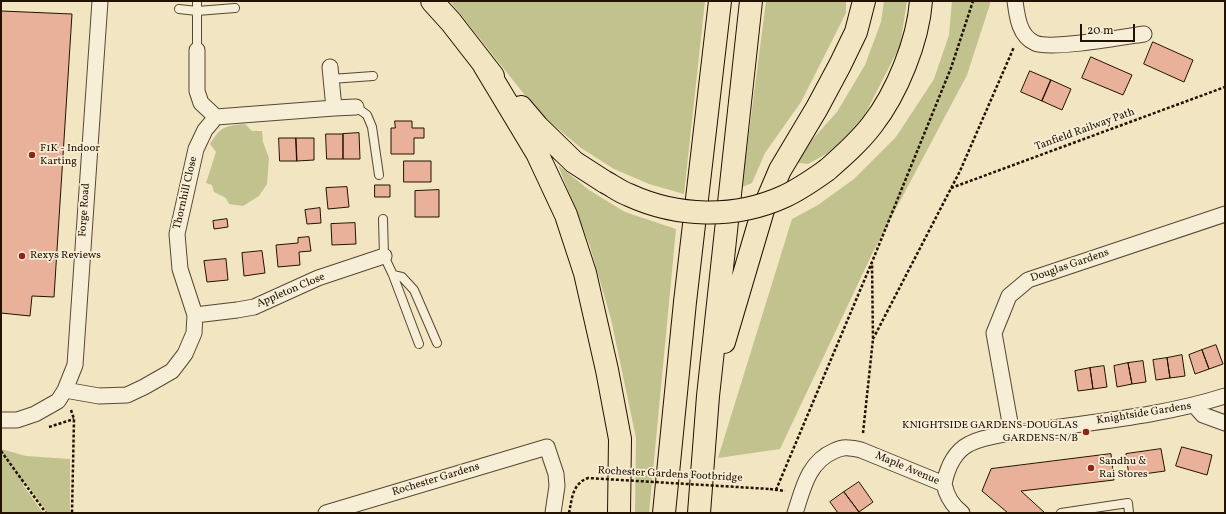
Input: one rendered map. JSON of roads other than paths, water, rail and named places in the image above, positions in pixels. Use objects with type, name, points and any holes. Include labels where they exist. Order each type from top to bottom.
[{"type":"highway","points":[[432,1],[451,22],[484,65],[538,127],[574,162],[628,195],[672,209],[704,213],[731,212],[782,198],[806,185],[827,170],[849,150],[872,124],[889,98],[906,65],[914,38],[921,1]]},
{"type":"highway","points":[[664,513],[686,294],[720,1]]},
{"type":"highway","points":[[699,513],[708,396],[750,1]]},
{"type":"highway","points":[[708,396],[763,210],[780,170],[817,108],[843,59],[856,32],[864,1]]},
{"type":"highway","points":[[484,65],[537,153],[566,215],[585,272],[607,370],[620,438],[619,513]]},
{"type":"street","name":"Forge Road","points":[[1,420],[18,420],[35,414],[58,401],[65,390],[75,365],[100,1]]},
{"type":"street","points":[[1015,1],[1017,19],[1021,30],[1034,43],[1042,45],[1061,45],[1144,34]]},
{"type":"street","points":[[197,50],[197,91],[201,103],[216,117],[356,107]]},
{"type":"street","points":[[330,73],[334,108]]},
{"type":"street","name":"Thornhill Close","points":[[65,390],[99,396],[127,395],[144,387],[172,370],[185,354],[194,332],[195,315],[180,269],[177,234],[196,149],[205,130],[216,117]]},
{"type":"street","name":"Douglas Gardens","points":[[1012,434],[994,333],[1010,296],[1028,280],[1225,214]]},
{"type":"street","name":"Appleton Close","points":[[195,315],[254,307],[318,278],[384,256]]},
{"type":"street","name":"Knightside Gardens","points":[[944,484],[946,472],[958,452],[981,439],[1195,406],[1225,396]]},
{"type":"street","points":[[1195,406],[1203,415],[1225,423]]},
{"type":"street","name":"Rochester Gardens","points":[[326,513],[547,447],[556,474],[557,486],[553,513]]},
{"type":"street","name":"Maple Avenue","points":[[795,513],[807,477],[812,468],[829,453],[838,449],[848,448],[861,450],[944,484],[946,494],[951,502],[962,513]]},
{"type":"lane","points":[[197,1],[197,50]]},
{"type":"lane","points":[[179,9],[197,11],[235,8]]},
{"type":"lane","points":[[330,73],[373,76]]},
{"type":"lane","points":[[356,107],[367,115],[372,127],[379,175]]},
{"type":"lane","points":[[383,219],[384,256],[393,275],[418,344]]},
{"type":"lane","points":[[393,275],[402,277],[414,290],[437,343]]},
{"type":"lane","points":[[1061,513],[1128,502],[1129,513]]},
{"type":"place","name":"F1K - Indoor Karting","points":[[32,155]]},
{"type":"place","name":"Rexys Reviews","points":[[22,256]]},
{"type":"place","name":"KNIGHTSIDE GARDENS-DOUGLAS GARDENS-N/B","points":[[1086,432]]},
{"type":"place","name":"Sandhu & Rai Stores","points":[[1091,468]]}]
